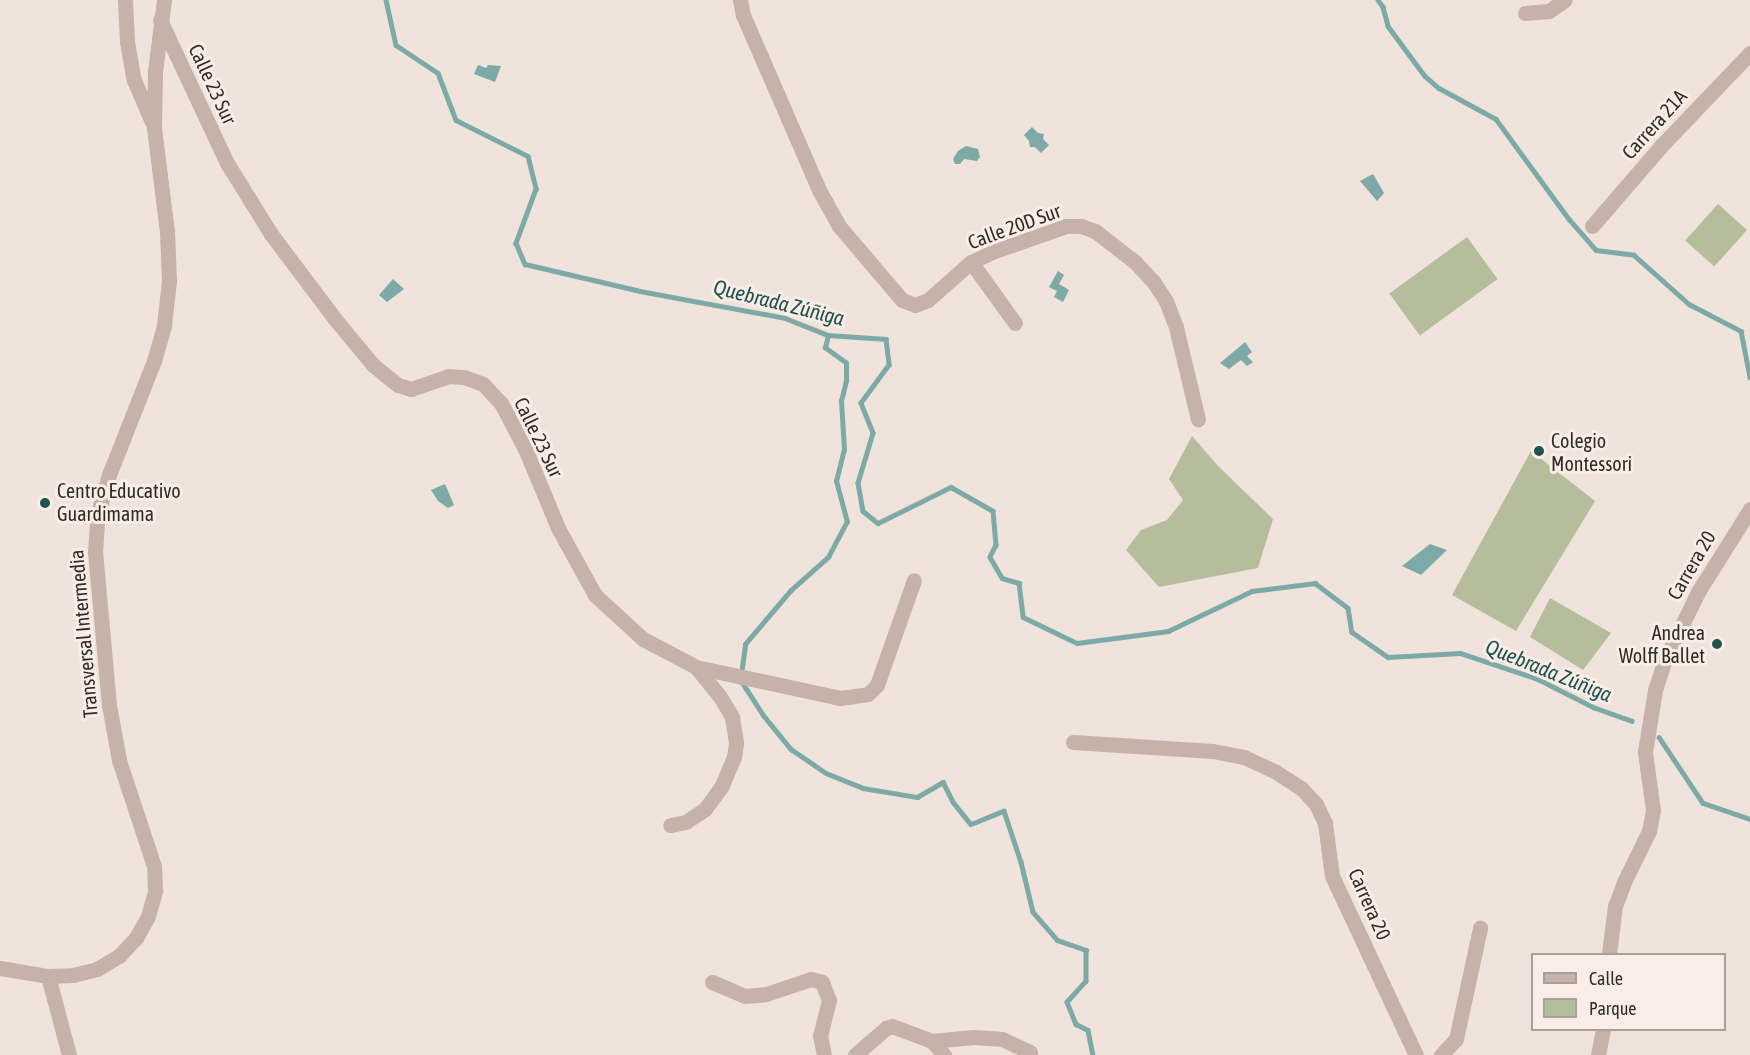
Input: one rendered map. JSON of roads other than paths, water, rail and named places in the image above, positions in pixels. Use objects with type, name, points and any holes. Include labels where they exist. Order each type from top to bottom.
[{"type":"street","points":[[125,0],[126,33],[134,80],[154,128]]},
{"type":"street","name":"Transversal Intermedia","points":[[0,968],[48,976],[73,975],[97,969],[119,956],[136,938],[148,915],[155,891],[154,866],[119,760],[109,705],[95,552],[98,513],[109,475],[154,361],[165,325],[169,281],[167,232],[154,128],[155,72],[164,0]]},
{"type":"street","name":"Calle 20D Sur","points":[[740,0],[743,15],[819,190],[839,226],[902,300],[915,304],[928,300],[972,262],[1066,226],[1081,225],[1095,231],[1135,262],[1153,281],[1166,301],[1176,327],[1198,419]]},
{"type":"street","points":[[1525,14],[1549,11],[1565,0]]},
{"type":"street","name":"Calle 23 Sur","points":[[160,20],[227,164],[242,190],[335,319],[374,365],[398,384],[411,389],[448,376],[464,377],[483,384],[501,403],[526,451],[558,528],[594,595],[643,639],[696,666],[719,695],[732,717],[736,742],[734,758],[721,787],[705,808],[686,822],[670,825]]},
{"type":"street","name":"Carrera 21A","points":[[1592,226],[1661,146],[1750,53]]},
{"type":"street","points":[[972,262],[1015,323]]},
{"type":"street","name":"Carrera 20","points":[[1609,953],[1615,906],[1624,880],[1649,831],[1653,810],[1644,752],[1655,690],[1665,660],[1698,592],[1750,509]]},
{"type":"street","points":[[696,666],[840,698],[868,694],[877,685],[914,580]]},
{"type":"street","name":"Carrera 20","points":[[1073,742],[1213,751],[1244,757],[1276,772],[1301,788],[1316,804],[1325,823],[1332,876],[1416,1055]]},
{"type":"street","points":[[1442,1055],[1456,1039],[1480,927]]},
{"type":"street","points":[[48,976],[69,1055]]},
{"type":"street","points":[[712,982],[745,996],[766,994],[811,980],[822,982],[829,1000],[820,1035],[824,1055]]},
{"type":"street","points":[[855,1055],[891,1026],[932,1041],[974,1037],[1002,1039],[1030,1052]]},
{"type":"street","points":[[1603,1031],[1603,1052]]},
{"type":"street","points":[[932,1041],[945,1055]]},
{"type":"water","points":[[478,65],[486,68],[488,65],[501,66],[495,82],[474,74]]},
{"type":"water","points":[[1032,127],[1038,133],[1044,134],[1043,139],[1049,145],[1041,153],[1035,147],[1030,147],[1024,135]]},
{"type":"water","points":[[966,146],[978,149],[980,157],[977,161],[964,159],[960,164],[955,164],[953,159],[958,151]]},
{"type":"water","points":[[1373,174],[1384,193],[1377,201],[1360,181]]},
{"type":"water","points":[[1058,271],[1064,275],[1059,284],[1069,290],[1063,302],[1054,297],[1057,291],[1049,287]]},
{"type":"water","points":[[393,279],[404,289],[387,302],[379,295]]},
{"type":"water","points":[[1245,342],[1252,352],[1247,356],[1253,362],[1247,366],[1241,360],[1229,369],[1220,363]]},
{"type":"water","points":[[445,484],[454,505],[448,508],[438,501],[431,490]]},
{"type":"water","points":[[1430,544],[1447,550],[1421,575],[1402,566]]},
{"type":"waterway","name":"Quebrada Zúñiga","points":[[386,0],[396,45],[438,73],[456,120],[528,156],[536,189],[516,243],[525,264],[640,291],[785,318],[828,335],[886,339],[889,365],[861,403],[873,433],[858,483],[863,511],[878,523],[951,487],[993,511],[996,545],[990,557],[1002,578],[1019,583],[1023,617],[1077,643],[1168,631],[1252,591],[1315,583],[1348,608],[1352,632],[1388,657],[1460,653],[1538,679],[1593,707],[1632,721]]},
{"type":"waterway","points":[[1378,0],[1383,7],[1388,26],[1425,76],[1439,88],[1496,119],[1569,219],[1596,250],[1634,255],[1689,304],[1741,331],[1750,377]]},
{"type":"waterway","points":[[741,674],[745,644],[791,590],[828,557],[847,522],[836,481],[844,450],[841,401],[846,381],[846,363],[825,348],[828,335]]},
{"type":"waterway","points":[[742,682],[764,716],[791,749],[826,773],[863,788],[917,797],[943,782],[953,802],[971,824],[1004,811],[1021,862],[1033,912],[1057,940],[1086,950],[1086,981],[1067,1002],[1076,1024],[1088,1030],[1093,1055]]},
{"type":"waterway","name":"Quebrada Zúñiga","points":[[1659,737],[1703,803],[1750,819]]},
{"type":"place","name":"Colegio Montessori","points":[[1539,451]]},
{"type":"place","name":"Centro Educativo Guardimama","points":[[45,503]]},
{"type":"place","name":"Andrea Wolff Ballet","points":[[1717,644]]}]
